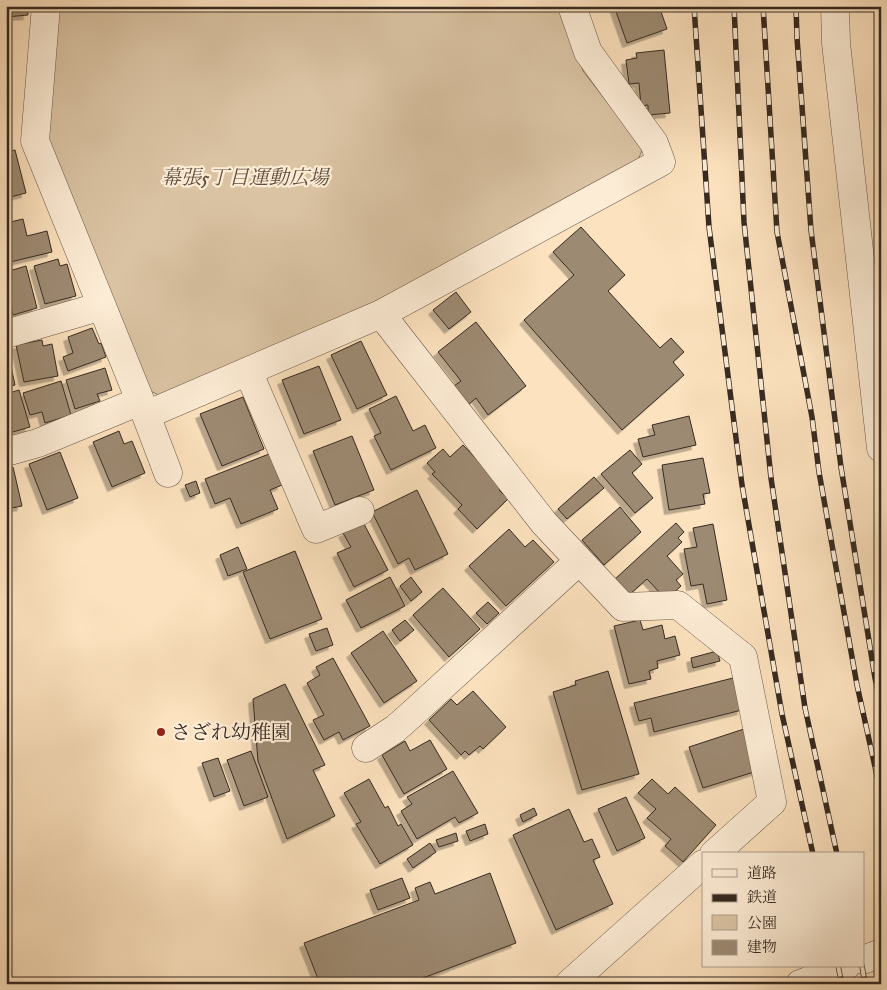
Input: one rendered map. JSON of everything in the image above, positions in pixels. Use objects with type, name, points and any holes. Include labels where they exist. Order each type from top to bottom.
[{"type":"street","points":[[46,6],[35,141],[168,473]]},
{"type":"street","points":[[6,452],[143,408],[248,371],[381,314],[660,162],[654,144],[588,52],[572,6]]},
{"type":"street","points":[[835,6],[838,62],[881,448]]},
{"type":"street","points":[[6,334],[102,306]]},
{"type":"street","points":[[381,314],[544,523],[623,606],[678,605],[744,657],[772,802],[716,852]]},
{"type":"street","points":[[248,371],[316,529],[360,511]]},
{"type":"street","points":[[366,748],[395,729],[579,561]]},
{"type":"street","points":[[569,984],[702,865]]},
{"type":"street","points":[[864,960],[881,953]]},
{"type":"street","points":[[800,984],[841,968]]},
{"type":"green space","name":"幕張5丁目運動広場","points":[[58,6],[560,6],[583,71],[643,148],[636,165],[360,312],[162,397],[149,390],[45,138]]},
{"type":"building","points":[[6,6],[27,6],[28,15],[6,17]]},
{"type":"building","points":[[614,6],[659,6],[667,29],[627,43]]},
{"type":"building","points":[[664,50],[670,113],[648,115],[648,105],[641,106],[639,83],[629,84],[626,60],[637,58],[636,53]]},
{"type":"building","points":[[15,150],[26,193],[6,198],[6,152]]},
{"type":"building","points":[[23,219],[27,236],[47,231],[52,252],[6,263],[6,223]]},
{"type":"building","points":[[581,227],[625,275],[608,291],[660,348],[671,338],[684,352],[673,362],[684,375],[622,430],[524,320],[574,275],[553,252]]},
{"type":"building","points":[[58,259],[60,266],[67,264],[76,296],[45,304],[34,266]]},
{"type":"building","points":[[26,266],[37,308],[13,315],[10,302],[6,303],[6,272]]},
{"type":"building","points":[[456,292],[471,312],[449,329],[433,310]]},
{"type":"building","points":[[476,322],[526,386],[488,415],[476,398],[468,405],[454,386],[461,381],[438,352]]},
{"type":"building","points":[[92,328],[99,344],[101,343],[106,357],[68,371],[63,357],[73,353],[68,337]]},
{"type":"building","points":[[42,340],[43,346],[52,344],[58,376],[24,382],[16,345]]},
{"type":"building","points":[[361,341],[387,395],[357,409],[331,355]]},
{"type":"building","points":[[6,357],[9,357],[15,385],[6,387]]},
{"type":"building","points":[[319,366],[341,420],[304,434],[282,380]]},
{"type":"building","points":[[105,368],[112,390],[97,394],[100,401],[75,409],[66,380]]},
{"type":"building","points":[[61,381],[71,415],[45,423],[42,412],[30,415],[23,393]]},
{"type":"building","points":[[19,390],[30,427],[6,434],[6,394]]},
{"type":"building","points":[[396,396],[413,431],[425,425],[436,448],[391,470],[374,436],[381,433],[369,409]]},
{"type":"building","points":[[243,397],[264,449],[222,466],[200,414]]},
{"type":"building","points":[[689,416],[696,445],[643,457],[638,439],[655,435],[652,425]]},
{"type":"building","points":[[119,431],[124,444],[132,441],[145,473],[112,487],[93,442]]},
{"type":"building","points":[[352,436],[374,490],[335,505],[313,451]]},
{"type":"building","points":[[463,445],[503,487],[499,490],[508,499],[477,529],[458,509],[462,505],[432,474],[435,472],[427,463],[443,449],[450,457]]},
{"type":"building","points":[[630,450],[642,464],[632,473],[653,498],[635,513],[601,474]]},
{"type":"building","points":[[60,452],[78,498],[47,510],[29,464]]},
{"type":"building","points":[[269,454],[282,485],[270,490],[278,509],[241,524],[230,498],[215,504],[205,479]]},
{"type":"building","points":[[703,458],[710,493],[703,494],[705,504],[669,510],[662,465]]},
{"type":"building","points":[[13,467],[22,506],[6,509],[6,469]]},
{"type":"building","points":[[594,477],[604,488],[567,519],[558,509]]},
{"type":"building","points":[[196,481],[200,493],[190,497],[185,485]]},
{"type":"building","points":[[417,490],[448,554],[415,570],[409,558],[398,564],[372,512]]},
{"type":"building","points":[[620,507],[641,532],[604,565],[582,540]]},
{"type":"building","points":[[363,522],[388,570],[354,587],[337,553],[351,547],[343,533]]},
{"type":"building","points":[[676,523],[684,532],[678,538],[682,542],[667,556],[683,574],[676,580],[681,586],[669,597],[664,591],[661,594],[647,579],[629,595],[614,580]]},
{"type":"building","points":[[713,524],[727,600],[707,604],[703,584],[691,586],[684,549],[697,547],[693,528]]},
{"type":"building","points":[[509,529],[525,547],[533,540],[554,562],[506,606],[469,566]]},
{"type":"building","points":[[238,547],[247,569],[228,576],[220,555]]},
{"type":"building","points":[[295,551],[322,619],[270,639],[243,572]]},
{"type":"building","points":[[390,577],[405,606],[361,628],[346,600]]},
{"type":"building","points":[[411,577],[422,592],[411,601],[400,586]]},
{"type":"building","points":[[443,588],[480,629],[449,657],[413,615]]},
{"type":"building","points":[[488,602],[499,613],[487,624],[476,613]]},
{"type":"building","points":[[405,620],[414,630],[400,641],[392,630]]},
{"type":"building","points":[[640,620],[643,630],[662,625],[665,639],[675,636],[680,655],[657,661],[658,668],[649,671],[651,679],[629,684],[614,626]]},
{"type":"building","points":[[327,628],[333,645],[316,651],[309,634]]},
{"type":"building","points":[[383,631],[417,681],[384,703],[351,653]]},
{"type":"building","points":[[717,651],[720,661],[693,668],[691,658]]},
{"type":"building","points":[[333,658],[370,726],[343,740],[339,732],[324,740],[313,720],[324,715],[307,683],[320,675],[316,667]]},
{"type":"building","points":[[608,671],[639,774],[582,790],[553,692],[576,685],[575,681]]},
{"type":"building","points":[[733,678],[742,710],[654,732],[651,718],[639,721],[634,703]]},
{"type":"building","points":[[285,684],[325,765],[313,770],[335,816],[287,839],[258,761],[253,699]]},
{"type":"building","points":[[473,691],[506,727],[483,749],[480,746],[469,755],[465,751],[461,755],[429,720],[451,699],[457,705]]},
{"type":"building","points":[[744,729],[757,771],[703,788],[689,747]]},
{"type":"building","points":[[430,740],[447,769],[404,794],[382,755],[405,741],[410,751]]},
{"type":"building","points":[[251,751],[268,797],[244,806],[227,760]]},
{"type":"building","points":[[218,758],[230,791],[214,797],[202,763]]},
{"type":"building","points":[[453,771],[478,813],[459,823],[455,817],[417,839],[401,811],[412,804],[407,797]]},
{"type":"building","points":[[369,779],[385,808],[388,806],[398,826],[401,824],[413,845],[380,864],[356,824],[361,822],[344,793]]},
{"type":"building","points":[[652,779],[668,794],[675,787],[716,825],[683,862],[665,846],[671,839],[647,818],[656,809],[638,793]]},
{"type":"building","points":[[626,797],[645,838],[617,851],[598,809]]},
{"type":"building","points":[[534,808],[537,815],[523,822],[520,815]]},
{"type":"building","points":[[569,809],[584,842],[592,839],[600,857],[593,860],[613,904],[556,930],[513,835]]},
{"type":"building","points":[[485,824],[488,834],[470,841],[466,831]]},
{"type":"building","points":[[456,833],[458,841],[439,847],[436,840]]},
{"type":"building","points":[[430,843],[436,852],[413,868],[407,859]]},
{"type":"building","points":[[490,873],[516,943],[407,984],[320,984],[304,943],[419,900],[415,888],[430,882],[435,894]]},
{"type":"building","points":[[402,878],[410,898],[378,910],[370,890]]},
{"type":"railway","points":[[694,6],[709,227],[742,485],[782,714],[813,852]]},
{"type":"railway","points":[[734,6],[744,222],[771,478],[805,708],[837,852]]},
{"type":"railway","points":[[763,6],[777,232],[812,417],[819,472],[857,685],[881,794]]},
{"type":"railway","points":[[796,6],[811,230],[841,467],[881,705]]},
{"type":"railway","points":[[838,968],[842,984]]},
{"type":"railway","points":[[862,968],[865,984]]},
{"type":"place","name":"さざれ幼稚園","points":[[161,732]]}]
